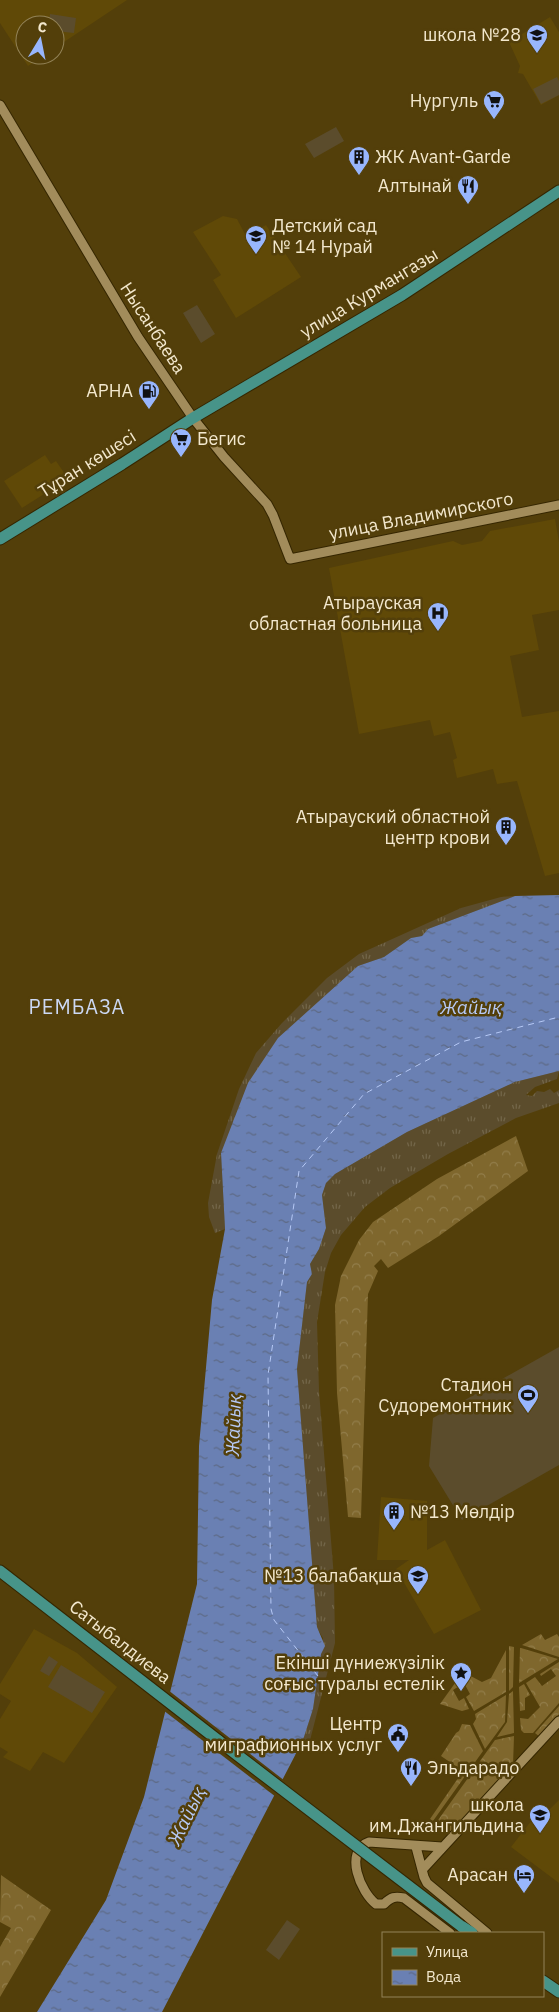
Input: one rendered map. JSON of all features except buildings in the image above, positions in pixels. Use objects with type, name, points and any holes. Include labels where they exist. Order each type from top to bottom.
[{"type":"main road","name":"улица Курмангазы","points":[[193,418],[402,295],[559,191]]},
{"type":"main road","name":"Тұран көшесі","points":[[0,539],[193,418]]},
{"type":"main road","name":"Сатыбалдиева","points":[[0,1571],[219,1741],[470,1932]]},
{"type":"main road","points":[[544,1981],[559,1992]]},
{"type":"street","name":"Нысанбаева","points":[[0,105],[138,337],[193,418],[224,457],[266,504],[273,515],[290,559]]},
{"type":"street","name":"улица Владимирского","points":[[290,559],[559,506]]},
{"type":"street","points":[[422,1870],[559,1720]]},
{"type":"street","points":[[442,1847],[368,1842],[361,1845],[356,1852],[354,1862],[370,1900],[376,1904],[384,1904],[390,1898],[396,1896],[404,1898],[449,1932]]},
{"type":"street","points":[[416,1846],[427,1883],[486,1932]]},
{"type":"shaded area","points":[[0,0],[127,0],[65,41],[65,15],[15,15],[15,46],[0,23]]},
{"type":"shaded area","name":"школа №28","points":[[550,17],[559,32],[559,95],[541,105],[523,74],[518,73],[520,66],[509,42]]},
{"type":"shaded area","points":[[223,216],[237,219],[246,236],[266,225],[301,277],[236,318],[213,280],[221,275],[193,232]]},
{"type":"shaded area","points":[[45,455],[51,464],[56,461],[65,474],[60,477],[63,482],[22,508],[4,481]]},
{"type":"shaded area","name":"Атырауская областная больница","points":[[555,519],[559,542],[559,610],[532,615],[539,650],[510,656],[522,717],[559,711],[559,873],[545,876],[517,781],[497,784],[493,769],[457,778],[453,760],[457,758],[450,732],[434,736],[430,720],[359,734],[329,568],[453,541],[462,545],[482,541],[490,531]]},
{"type":"shaded area","points":[[381,1497],[427,1501],[427,1550],[445,1540],[481,1610],[434,1634],[396,1569],[409,1560],[377,1560]]},
{"type":"shaded area","points":[[34,1629],[77,1653],[117,1687],[64,1763],[43,1752],[30,1771],[3,1757],[8,1752],[0,1747],[0,1719],[11,1701],[0,1694],[0,1684]]},
{"type":"shaded area","name":"школа им.Джангильдина","points":[[559,1800],[559,1883],[511,1847],[535,1816],[539,1820]]},
{"type":"green space","points":[[65,16],[76,18],[74,33],[65,32]]},
{"type":"green space","points":[[557,77],[559,81],[559,95],[541,104],[533,89]]},
{"type":"green space","points":[[336,127],[344,141],[314,158],[305,144]]},
{"type":"green space","points":[[197,305],[215,334],[201,343],[183,313]]},
{"type":"green space","points":[[515,896],[428,929],[422,936],[411,938],[384,957],[358,966],[221,1153],[225,1229],[215,1233],[209,1217],[208,1203],[217,1154],[239,1089],[256,1053],[282,1023],[327,978],[359,954],[461,908],[501,897]]},
{"type":"green space","points":[[559,1071],[557,1079],[535,1087],[526,1095],[532,1096],[537,1091],[544,1092],[550,1089],[554,1093],[559,1090],[559,1103],[516,1118],[448,1154],[390,1188],[365,1207],[341,1235],[331,1253],[325,1272],[317,1322],[319,1391],[334,1578],[335,1643],[308,1748],[303,1740],[313,1709],[323,1638],[317,1628],[297,1369],[307,1282],[312,1274],[310,1264],[319,1249],[326,1228],[322,1195],[326,1183],[335,1174],[407,1132],[515,1082]]},
{"type":"green space","points":[[516,1136],[528,1171],[439,1236],[388,1268],[381,1259],[374,1266],[378,1271],[368,1294],[361,1518],[348,1517],[337,1393],[335,1305],[341,1276],[359,1240],[373,1222],[437,1179]]},
{"type":"green space","points":[[559,1347],[559,1465],[462,1520],[429,1466],[433,1418]]},
{"type":"green space","points":[[541,1634],[545,1640],[557,1634],[559,1637],[559,1657],[522,1645]]},
{"type":"green space","points":[[509,1646],[514,1647],[513,1687],[509,1691]]},
{"type":"green space","points":[[521,1648],[558,1659],[519,1683]]},
{"type":"green space","points":[[506,1650],[506,1692],[474,1711],[466,1697],[470,1694],[464,1683],[453,1690],[459,1701],[464,1698],[469,1709],[462,1711],[440,1704],[463,1672],[482,1682],[491,1678]]},
{"type":"green space","points":[[49,1656],[58,1662],[49,1676],[40,1671]]},
{"type":"green space","points":[[559,1662],[559,1703],[533,1733],[524,1733],[521,1730],[520,1718],[528,1719],[540,1707],[526,1683],[535,1677],[542,1686],[556,1676],[551,1669],[541,1676],[540,1674]]},
{"type":"green space","points":[[61,1665],[105,1692],[92,1713],[48,1687]]},
{"type":"green space","points":[[524,1684],[530,1695],[525,1698],[525,1710],[520,1711],[519,1687]]},
{"type":"green space","points":[[513,1691],[514,1733],[497,1737],[507,1722],[509,1694]]},
{"type":"green space","points":[[506,1695],[505,1722],[485,1749],[473,1724],[476,1719],[475,1714]]},
{"type":"green space","points":[[559,1706],[559,1714],[540,1737],[535,1733]]},
{"type":"green space","points":[[462,1724],[470,1725],[483,1751],[433,1821],[430,1819],[463,1771],[441,1756]]},
{"type":"green space","points":[[514,1736],[513,1765],[450,1834],[436,1823],[495,1740]]},
{"type":"green space","points":[[1,1875],[51,1910],[0,1997],[0,1947],[11,1928],[0,1922]]},
{"type":"green space","points":[[287,1920],[300,1929],[279,1960],[266,1950]]},
{"type":"water","name":"Жайық","points":[[559,895],[559,1071],[515,1082],[407,1132],[335,1174],[326,1183],[322,1195],[326,1228],[319,1249],[310,1264],[312,1274],[307,1282],[297,1369],[317,1627],[325,1646],[321,1654],[313,1709],[303,1740],[162,2012],[37,2012],[106,1900],[144,1797],[197,1584],[199,1446],[212,1300],[225,1229],[221,1153],[248,1083],[278,1038],[358,966],[384,957],[411,938],[422,936],[428,929],[515,896]]},
{"type":"pier","points":[[168,1690],[285,1781],[276,1797],[163,1710]]},
{"type":"ferry route","points":[[318,1676],[274,1620],[271,1609],[268,1375],[299,1171],[364,1094],[461,1042],[559,1017]]},
{"type":"place","name":"школа №28","points":[[537,54]]},
{"type":"place","name":"Нургуль","points":[[494,120]]},
{"type":"place","name":"ЖК Avant-Garde","points":[[359,176]]},
{"type":"place","name":"Алтынай","points":[[468,205]]},
{"type":"place","name":"Детский сад № 14 Нурай","points":[[256,255]]},
{"type":"place","name":"АРНА","points":[[149,410]]},
{"type":"place","name":"Бегис","points":[[181,458]]},
{"type":"place","name":"Атырауская областная больница","points":[[438,632]]},
{"type":"place","name":"Атырауский областной центр крови","points":[[506,846]]},
{"type":"place","name":"Стадион Судоремонтник","points":[[528,1414]]},
{"type":"place","name":"№13 Мөлдiр","points":[[394,1531]]},
{"type":"place","name":"№13 балабақша","points":[[418,1595]]},
{"type":"place","name":"Екінші дүниежүзілік соғыс туралы естелік","points":[[461,1692]]},
{"type":"place","name":"Центр миграфионных услуг","points":[[398,1753]]},
{"type":"place","name":"Эльдарадо","points":[[411,1787]]},
{"type":"place","name":"школа им.Джангильдина","points":[[540,1834]]},
{"type":"place","name":"Арасан","points":[[524,1894]]},
{"type":"district","name":"РЕМБАЗА","points":[[77,1007]]}]
